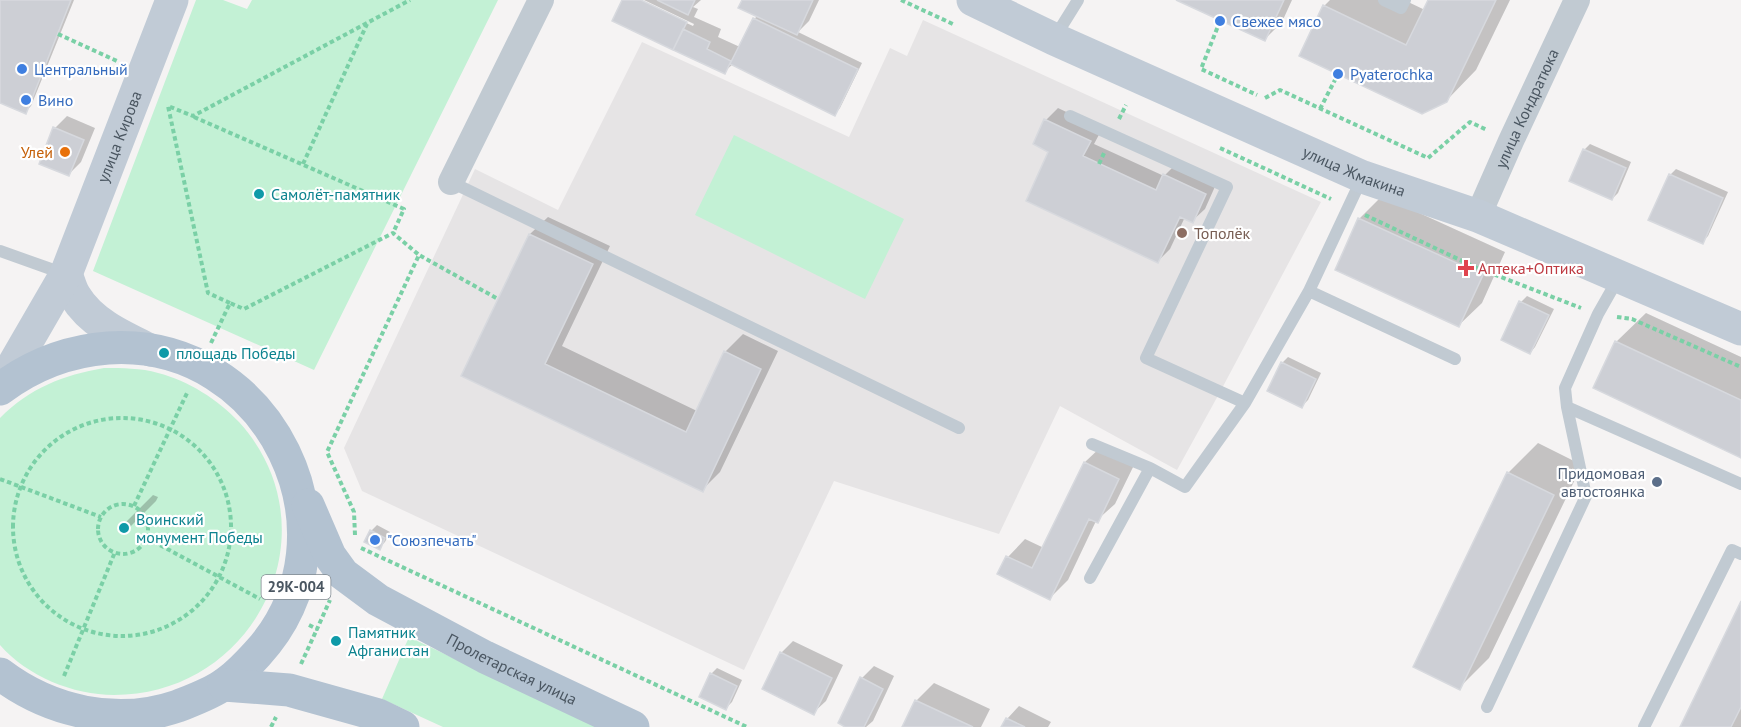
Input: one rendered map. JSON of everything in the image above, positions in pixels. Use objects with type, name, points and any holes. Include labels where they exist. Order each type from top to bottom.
[{"type":"main road","name":"29К-004","points":[[0,389],[33,367],[74,354],[124,347],[178,356],[226,381],[265,418],[291,465],[300,495],[304,526],[302,557],[296,587],[286,613],[268,642],[224,685],[163,719],[134,716],[104,717],[77,713],[52,705],[16,686],[0,674]]},
{"type":"main road","name":"Пролетарская улица","points":[[291,465],[330,556],[343,573],[378,600],[419,623],[633,727]]},
{"type":"main road","name":"29К-004","points":[[224,685],[289,690],[378,716],[403,727]]},
{"type":"street","name":"улица Кирова","points":[[0,389],[66,274],[172,0]]},
{"type":"street","points":[[451,182],[540,0]]},
{"type":"street","name":"улица Жмакина","points":[[974,0],[1054,39],[1363,177],[1478,216],[1741,329]]},
{"type":"street","name":"улица Кондратюка","points":[[1478,216],[1571,5]]},
{"type":"street","points":[[66,274],[75,296],[89,313],[113,332],[150,350]]},
{"type":"lane","points":[[1054,39],[1078,0]]},
{"type":"lane","points":[[1384,0],[1401,8],[1405,0]]},
{"type":"lane","points":[[1070,116],[1227,187],[1146,358],[1245,403]]},
{"type":"lane","points":[[1092,444],[1150,468],[1185,487],[1245,403],[1310,291],[1363,177]]},
{"type":"lane","points":[[451,182],[959,428]]},
{"type":"lane","points":[[0,251],[66,274]]},
{"type":"lane","points":[[1487,707],[1586,496],[1565,388],[1598,314],[1620,276]]},
{"type":"lane","points":[[1310,291],[1455,359]]},
{"type":"lane","points":[[1567,407],[1741,484]]},
{"type":"lane","points":[[1090,578],[1150,468]]},
{"type":"lane","points":[[1644,727],[1732,550],[1741,554]]},
{"type":"path","points":[[193,116],[410,0]]},
{"type":"path","points":[[303,164],[367,24]]},
{"type":"path","points":[[58,34],[119,62]]},
{"type":"path","points":[[1320,109],[1338,74]]},
{"type":"path","points":[[1265,98],[1280,90],[1428,158],[1470,122],[1511,141]]},
{"type":"path","points":[[168,106],[193,116],[404,209],[393,232],[244,309],[208,293],[168,106]]},
{"type":"path","points":[[393,232],[419,255],[498,299]]},
{"type":"path","points":[[419,255],[327,452],[354,512],[356,545],[747,727]]},
{"type":"path","points":[[1466,268],[1475,267]]},
{"type":"path","points":[[134,506],[230,303]]},
{"type":"path","points":[[110,418],[130,418],[170,429],[193,443],[213,465],[226,492],[232,521],[231,540],[230,550],[220,578],[203,602],[180,621],[153,633],[120,638],[83,630],[58,617],[34,594],[19,565],[12,532],[16,500],[28,469],[50,444],[78,426],[110,418]]},
{"type":"path","points":[[0,479],[101,517]]},
{"type":"path","points":[[115,505],[134,506],[144,515],[147,522],[147,538],[135,550],[128,553],[115,552],[100,539],[98,531],[101,517],[115,505]]},
{"type":"path","points":[[147,538],[317,629],[343,573]]},
{"type":"path","points":[[52,705],[115,552]]},
{"type":"shaded area","points":[[923,20],[1321,202],[1177,470],[1060,406],[999,534],[834,481],[744,670],[362,491],[344,448],[475,169],[558,210],[642,42],[849,137],[890,48],[907,56]]},
{"type":"green space","points":[[196,0],[223,0],[247,9],[252,0],[498,0],[314,370],[93,271]]},
{"type":"green space","points":[[734,135],[904,219],[865,299],[695,215]]},
{"type":"green space","points":[[104,368],[138,369],[169,376],[202,392],[221,406],[239,422],[267,464],[280,510],[280,555],[266,599],[242,637],[208,667],[164,688],[114,695],[83,692],[52,682],[23,666],[0,645],[0,418],[23,399],[48,384]]},
{"type":"green space","points":[[409,637],[598,727],[443,727],[382,699]]},
{"type":"building","name":"Центральный","points":[[0,0],[71,0],[26,114],[0,103]]},
{"type":"building","points":[[622,0],[641,0],[687,22],[673,50],[612,21]]},
{"type":"building","points":[[657,0],[695,0],[688,15]]},
{"type":"building","points":[[742,0],[813,0],[797,35],[738,8]]},
{"type":"building","points":[[1176,0],[1284,0],[1265,41]]},
{"type":"building","points":[[1428,0],[1496,0],[1447,102],[1422,114],[1299,56],[1323,5],[1406,45]]},
{"type":"building","points":[[753,18],[858,69],[835,116],[730,64]]},
{"type":"building","points":[[683,29],[710,42],[707,49],[731,61],[725,74],[673,50]]},
{"type":"building","points":[[1044,119],[1091,141],[1083,156],[1156,190],[1163,174],[1206,194],[1193,223],[1180,217],[1158,263],[1026,201],[1048,152],[1033,144]]},
{"type":"building","points":[[53,127],[84,140],[69,176],[39,164]]},
{"type":"building","points":[[1583,149],[1626,168],[1612,200],[1569,181]]},
{"type":"building","points":[[1669,174],[1723,198],[1703,244],[1648,220]]},
{"type":"building","points":[[1358,218],[1483,275],[1459,327],[1335,270]]},
{"type":"building","points":[[529,234],[593,264],[545,364],[686,432],[724,351],[761,369],[703,492],[461,376]]},
{"type":"building","points":[[1519,301],[1549,315],[1530,354],[1501,340]]},
{"type":"building","points":[[1615,341],[1741,400],[1741,458],[1593,388]]},
{"type":"building","points":[[1281,362],[1316,379],[1302,408],[1267,391]]},
{"type":"building","points":[[1084,462],[1119,479],[1098,523],[1089,519],[1050,600],[997,574],[1006,556],[1032,568]]},
{"type":"building","points":[[1507,472],[1554,495],[1460,690],[1413,667]]},
{"type":"building","name":"\"Союзпечать\"","points":[[370,530],[385,538],[380,550],[364,542]]},
{"type":"building","points":[[1741,601],[1741,707],[1731,727],[1680,727]]},
{"type":"building","points":[[780,652],[832,678],[814,715],[762,689]]},
{"type":"building","points":[[710,673],[737,686],[726,710],[699,697]]},
{"type":"building","points":[[860,677],[883,689],[864,727],[845,727],[838,723]]},
{"type":"building","points":[[915,700],[973,727],[902,727]]},
{"type":"building","points":[[1006,718],[1025,727],[1001,727]]},
{"type":"place","name":"Свежее мясо","points":[[1220,21]]},
{"type":"place","name":"Центральный","points":[[22,69]]},
{"type":"place","name":"Pyaterochka","points":[[1338,74]]},
{"type":"place","name":"Вино","points":[[26,100]]},
{"type":"place","name":"Улей","points":[[65,152]]},
{"type":"place","name":"Самолёт-памятник","points":[[259,194]]},
{"type":"place","name":"Тополёк","points":[[1182,233]]},
{"type":"place","name":"Аптека+Оптика","points":[[1466,268]]},
{"type":"place","name":"площадь Победы","points":[[164,353]]},
{"type":"place","name":"Придомовая автостоянка","points":[[1657,482]]},
{"type":"place","name":"Воинский монумент Победы","points":[[124,528]]},
{"type":"place","name":"\"Союзпечать\"","points":[[375,540]]},
{"type":"place","name":"Памятник Афганистан","points":[[336,641]]}]
